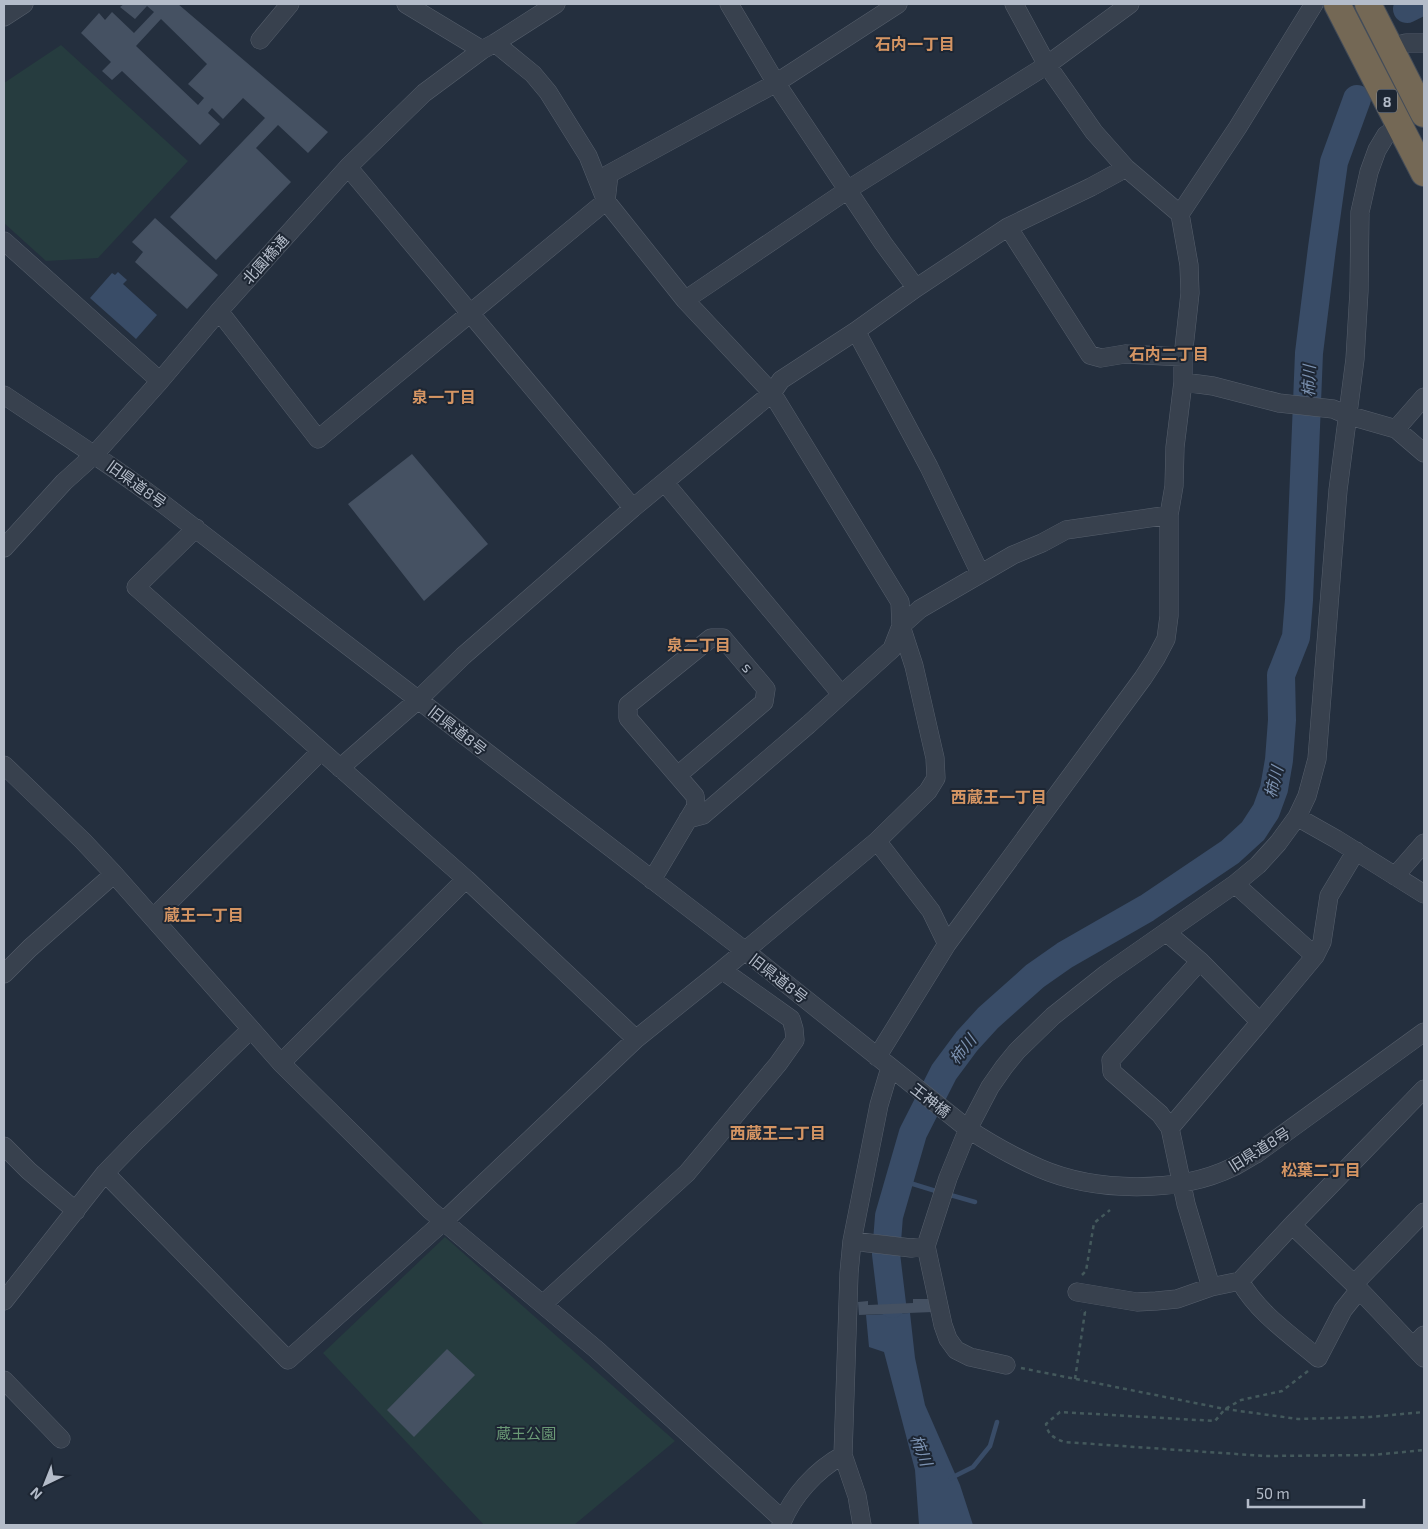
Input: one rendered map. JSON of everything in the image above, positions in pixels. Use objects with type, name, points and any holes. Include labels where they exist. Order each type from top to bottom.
[{"type":"highway","name":"8","points":[[1337,4],[1424,173]]},
{"type":"highway","name":"8","points":[[1368,4],[1424,114]]},
{"type":"street","points":[[4,17],[24,4]]},
{"type":"street","points":[[260,40],[290,4]]},
{"type":"street","points":[[406,4],[489,46],[533,74],[548,92],[588,156],[606,201],[685,300],[772,393],[900,602],[900,626],[892,649],[816,718],[703,815],[688,819]]},
{"type":"street","name":"北園橋通","points":[[4,548],[64,482],[95,454],[160,381],[218,311],[348,167],[424,93],[489,46],[556,4]]},
{"type":"street","points":[[729,4],[776,83],[883,243],[916,288]]},
{"type":"street","points":[[218,311],[318,438],[606,201],[609,174],[776,83],[898,4]]},
{"type":"street","points":[[862,1525],[857,1496],[843,1455],[848,1290],[858,1242],[879,1105],[890,1068],[947,944],[1156,658],[1166,639],[1169,616],[1169,515],[1174,486],[1175,447],[1183,382],[1183,357],[1190,293],[1189,265],[1180,214],[1126,168],[1094,132],[1047,65],[1014,4]]},
{"type":"street","points":[[685,300],[848,189],[1047,65],[1130,4]]},
{"type":"street","points":[[1180,214],[1247,112],[1314,4]]},
{"type":"street","points":[[1391,47],[1406,43],[1424,43]]},
{"type":"street","points":[[1006,1366],[970,1357],[956,1350],[948,1339],[919,1247],[938,1209],[964,1125],[1004,1067],[1033,1035],[1106,974],[1235,884],[1258,865],[1272,850],[1297,816],[1307,796],[1318,759],[1338,490],[1340,412],[1356,349],[1360,212],[1369,172],[1377,150],[1386,135],[1399,126]]},
{"type":"street","points":[[348,167],[633,508]]},
{"type":"street","points":[[340,768],[420,699],[462,656],[633,508],[772,393],[781,380],[1008,227],[1092,187],[1126,168]]},
{"type":"street","points":[[1008,227],[1090,355],[1101,358],[1125,354],[1183,357]]},
{"type":"street","points":[[4,241],[160,381]]},
{"type":"street","points":[[856,331],[929,467],[980,573]]},
{"type":"street","points":[[1183,382],[1213,386],[1279,403],[1340,412],[1396,429],[1424,453]]},
{"type":"street","name":"旧県道8号","points":[[4,395],[133,480],[744,950],[890,1068]]},
{"type":"street","points":[[1396,429],[1424,397]]},
{"type":"street","points":[[665,483],[841,694]]},
{"type":"street","points":[[900,626],[920,609],[980,573],[1066,530],[1169,515]]},
{"type":"street","points":[[196,528],[136,587],[466,879],[636,1039]]},
{"type":"street","points":[[105,1173],[288,1360],[444,1221],[636,1039],[877,841],[922,798],[936,778],[935,758],[914,666],[900,626]]},
{"type":"street","name":"s","points":[[652,880],[696,806],[695,796],[628,718],[628,705],[711,638],[724,638],[766,689],[764,702],[678,775]]},
{"type":"street","points":[[152,916],[160,911],[321,751]]},
{"type":"street","points":[[4,765],[83,840],[281,1063],[430,1210],[544,1304],[660,1406],[782,1522],[802,1489],[822,1468],[843,1455]]},
{"type":"street","points":[[1297,816],[1424,894]]},
{"type":"street","points":[[877,841],[931,911],[947,944]]},
{"type":"street","points":[[1395,876],[1424,843]]},
{"type":"street","points":[[1170,1128],[1315,956],[1322,942],[1329,896],[1356,852]]},
{"type":"street","points":[[4,974],[30,948],[114,874]]},
{"type":"street","points":[[281,1063],[466,879]]},
{"type":"street","points":[[1235,884],[1315,956]]},
{"type":"street","points":[[1166,932],[1200,961],[1260,1022]]},
{"type":"street","points":[[1200,961],[1111,1060],[1112,1072],[1160,1114],[1170,1128],[1186,1204],[1211,1287]]},
{"type":"street","points":[[544,1304],[687,1173],[778,1064],[795,1040],[791,1019],[722,970]]},
{"type":"street","points":[[4,1302],[105,1173],[251,1029]]},
{"type":"street","name":"旧県道8号","points":[[964,1125],[1000,1149],[1058,1175],[1093,1183],[1144,1187],[1181,1184],[1232,1168],[1256,1154],[1424,1032]]},
{"type":"street","name":"王神橋","points":[[890,1068],[964,1125]]},
{"type":"street","points":[[1077,1292],[1136,1302],[1156,1302],[1177,1299],[1211,1287],[1240,1281],[1292,1224],[1424,1089]]},
{"type":"street","points":[[4,1146],[29,1171],[76,1211]]},
{"type":"street","points":[[1240,1281],[1260,1308],[1318,1358],[1357,1287],[1424,1212]]},
{"type":"street","points":[[1292,1224],[1420,1346]]},
{"type":"street","points":[[858,1242],[919,1247]]},
{"type":"street","points":[[4,1380],[61,1439]]},
{"type":"path","points":[[1075,1379],[1085,1312],[1077,1292],[1086,1271],[1094,1223],[1110,1210]]},
{"type":"path","points":[[1318,1358],[1310,1370],[1282,1391],[1241,1400],[1225,1408],[1214,1421],[1060,1412],[1046,1424],[1048,1432],[1053,1437],[1064,1442],[1265,1456],[1373,1455],[1424,1450]]},
{"type":"path","points":[[1006,1366],[1225,1408],[1298,1419],[1370,1418],[1424,1412]]},
{"type":"green space","points":[[61,45],[188,161],[98,258],[46,261],[4,223],[4,83]]},
{"type":"green space","name":"蔵王公園","points":[[445,1237],[675,1441],[574,1525],[484,1525],[323,1353]]},
{"type":"water","points":[[118,272],[127,280],[123,284],[157,315],[136,339],[90,298],[112,273],[115,275]]},
{"type":"water","points":[[910,1313],[915,1358],[925,1405],[960,1485],[973,1525],[919,1525],[915,1470],[884,1352],[869,1347],[866,1315]]},
{"type":"building","points":[[124,4],[178,4],[328,132],[308,153],[278,125],[256,148],[291,182],[216,260],[170,217],[265,118],[243,98],[223,119],[212,108],[208,113],[220,124],[200,145],[122,71],[112,80],[102,71],[111,62],[81,33],[99,13],[105,20],[112,12],[134,33],[154,12],[147,6],[135,19],[120,7]],"holes":[[[161,19],[207,64],[188,84],[204,98],[198,105],[136,46]]]},
{"type":"building","points":[[155,218],[218,275],[187,309],[135,262],[143,252],[132,242]]},
{"type":"building","points":[[412,454],[488,544],[424,601],[348,504]]},
{"type":"building","points":[[913,1299],[931,1299],[933,1312],[859,1315],[858,1302],[868,1301],[868,1305],[913,1303]]},
{"type":"building","points":[[447,1349],[475,1375],[414,1437],[387,1410]]},
{"type":"waterway","name":"柿川","points":[[1407,9],[1417,4]]},
{"type":"waterway","name":"柿川","points":[[892,1304],[886,1254],[889,1216],[913,1133],[944,1072],[967,1041],[988,1018],[1035,976],[1065,955],[1147,908],[1230,852],[1253,831],[1266,811],[1274,789],[1279,760],[1282,720],[1281,675],[1296,637],[1309,353],[1322,248],[1334,162],[1357,99]]},
{"type":"waterway","points":[[900,1180],[939,1192]]},
{"type":"waterway","points":[[947,1194],[975,1202]]},
{"type":"waterway","points":[[951,1478],[973,1467],[990,1446],[997,1422]]},
{"type":"district","name":"石内一丁目","points":[[915,43]]},
{"type":"district","name":"石内二丁目","points":[[1169,353]]},
{"type":"district","name":"泉一丁目","points":[[444,396]]},
{"type":"district","name":"泉二丁目","points":[[699,644]]},
{"type":"district","name":"西蔵王一丁目","points":[[999,796]]},
{"type":"district","name":"蔵王一丁目","points":[[204,914]]},
{"type":"district","name":"西蔵王二丁目","points":[[778,1132]]},
{"type":"district","name":"松葉二丁目","points":[[1321,1169]]}]
